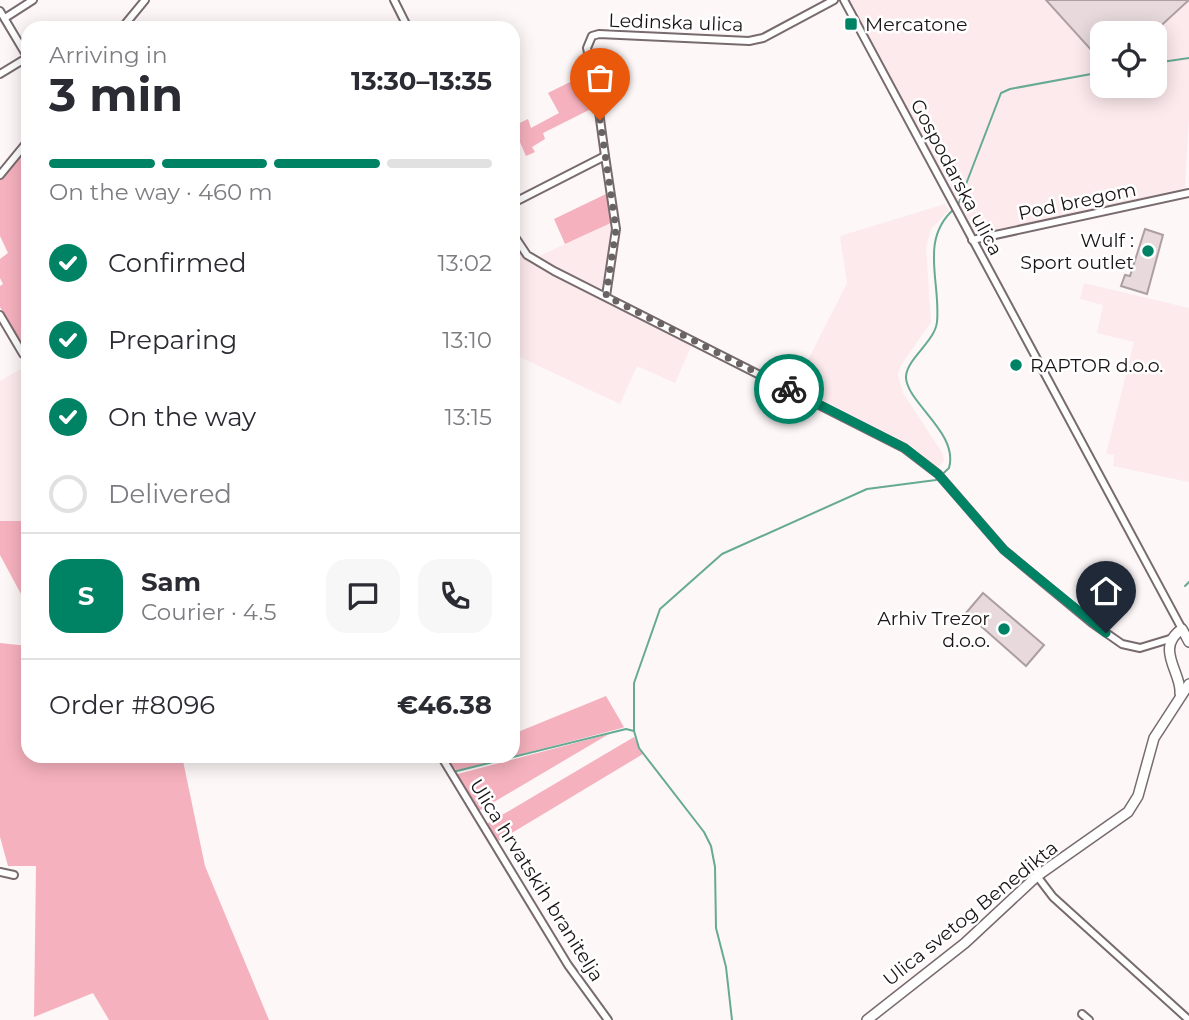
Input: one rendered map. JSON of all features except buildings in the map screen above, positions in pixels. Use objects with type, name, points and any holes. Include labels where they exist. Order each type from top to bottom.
[{"type":"main road","points":[[1179,695],[1180,686],[1170,661],[1173,638],[1182,629],[1189,642]]},
{"type":"main road","name":"Ulica svetog Benedikta","points":[[867,1020],[965,943],[1037,876],[1120,818],[1134,805],[1154,738],[1179,695],[1189,684]]},
{"type":"street","points":[[5,19],[33,0]]},
{"type":"street","points":[[128,21],[145,0]]},
{"type":"street","points":[[394,0],[404,21]]},
{"type":"street","name":"Ledinska ulica","points":[[605,156],[595,82],[587,48],[591,37],[599,34],[749,41],[763,38],[834,0]]},
{"type":"street","name":"Gospodarska ulica","points":[[844,0],[1182,629]]},
{"type":"street","points":[[0,11],[21,45]]},
{"type":"street","points":[[0,74],[21,61]]},
{"type":"street","points":[[0,175],[21,150]]},
{"type":"street","points":[[520,199],[605,156],[616,229],[606,296]]},
{"type":"street","name":"Pod bregom","points":[[972,240],[1189,193]]},
{"type":"street","points":[[520,246],[534,260],[905,448],[940,476],[1004,550],[1122,645],[1140,648],[1173,638]]},
{"type":"street","points":[[0,315],[21,351]]},
{"type":"street","name":"Ulica hrvatskih branitelja","points":[[445,763],[568,965],[608,1020]]},
{"type":"street","points":[[0,872],[15,875]]},
{"type":"street","points":[[1037,876],[1053,897],[1189,1020]]},
{"type":"street","points":[[1082,1014],[1089,1020]]},
{"type":"shaded area","points":[[850,0],[1189,0],[1189,118],[1185,188],[983,234],[973,231]]},
{"type":"shaded area","points":[[584,75],[592,77],[595,107],[543,133],[545,139],[532,147],[535,152],[526,156],[520,142],[520,123],[528,119],[531,128],[559,113],[548,93]]},
{"type":"shaded area","points":[[21,154],[21,344],[0,307],[0,286],[3,284],[0,278],[0,259],[8,253],[0,236],[0,179]]},
{"type":"shaded area","points":[[608,193],[613,222],[565,244],[554,219]]},
{"type":"shaded area","points":[[945,204],[949,210],[931,229],[926,247],[931,322],[901,365],[898,375],[903,393],[943,454],[944,461],[937,468],[913,448],[795,386],[847,283],[840,236]]},
{"type":"shaded area","points":[[613,222],[606,286],[602,289],[535,258]]},
{"type":"shaded area","points":[[520,254],[543,269],[692,344],[675,383],[637,366],[620,404],[520,357]]},
{"type":"shaded area","points":[[1084,283],[1189,308],[1189,482],[1113,466],[1114,455],[1106,454],[1134,342],[1097,333],[1103,305],[1080,299]]},
{"type":"shaded area","points":[[21,369],[21,521],[0,521],[0,381]]},
{"type":"shaded area","points":[[0,521],[21,521],[21,594],[0,555]]},
{"type":"shaded area","points":[[0,643],[21,645],[21,763],[183,763],[205,866],[269,1020],[109,1020],[93,993],[34,1017],[36,866],[8,866],[0,837]]},
{"type":"shaded area","points":[[606,696],[624,727],[520,754],[520,731]]},
{"type":"shaded area","points":[[609,734],[477,812],[454,775],[499,763],[520,763],[520,758]]},
{"type":"shaded area","points":[[634,737],[643,754],[495,843],[485,825]]},
{"type":"shaded area","points":[[450,763],[487,763],[457,771]]},
{"type":"waterway","points":[[1167,61],[1189,58]]},
{"type":"waterway","points":[[958,205],[1001,93],[1090,74]]},
{"type":"waterway","points":[[732,1020],[726,967],[716,928],[715,867],[711,846],[704,832],[639,748],[634,731],[634,683],[660,609],[722,554],[867,489],[936,480],[949,468],[947,443],[915,398],[906,378],[910,364],[931,337],[937,322],[934,248],[943,221],[954,209]]},
{"type":"waterway","points":[[1185,586],[1189,582]]},
{"type":"waterway","points":[[520,755],[626,729],[634,731]]},
{"type":"waterway","points":[[453,772],[489,763]]},
{"type":"way so far","points":[[600,120],[616,229],[606,296],[789,389]]},
{"type":"place","name":"Mercatone","points":[[851,24]]},
{"type":"place","name":"Wulf : Sport outlet","points":[[1148,251]]},
{"type":"place","name":"RAPTOR d.o.o.","points":[[1016,365]]},
{"type":"place","name":"Arhiv Trezor d.o.o.","points":[[1004,629]]},
{"type":"route","points":[[789,389],[905,448],[938,474],[1004,550],[1106,633]]}]
